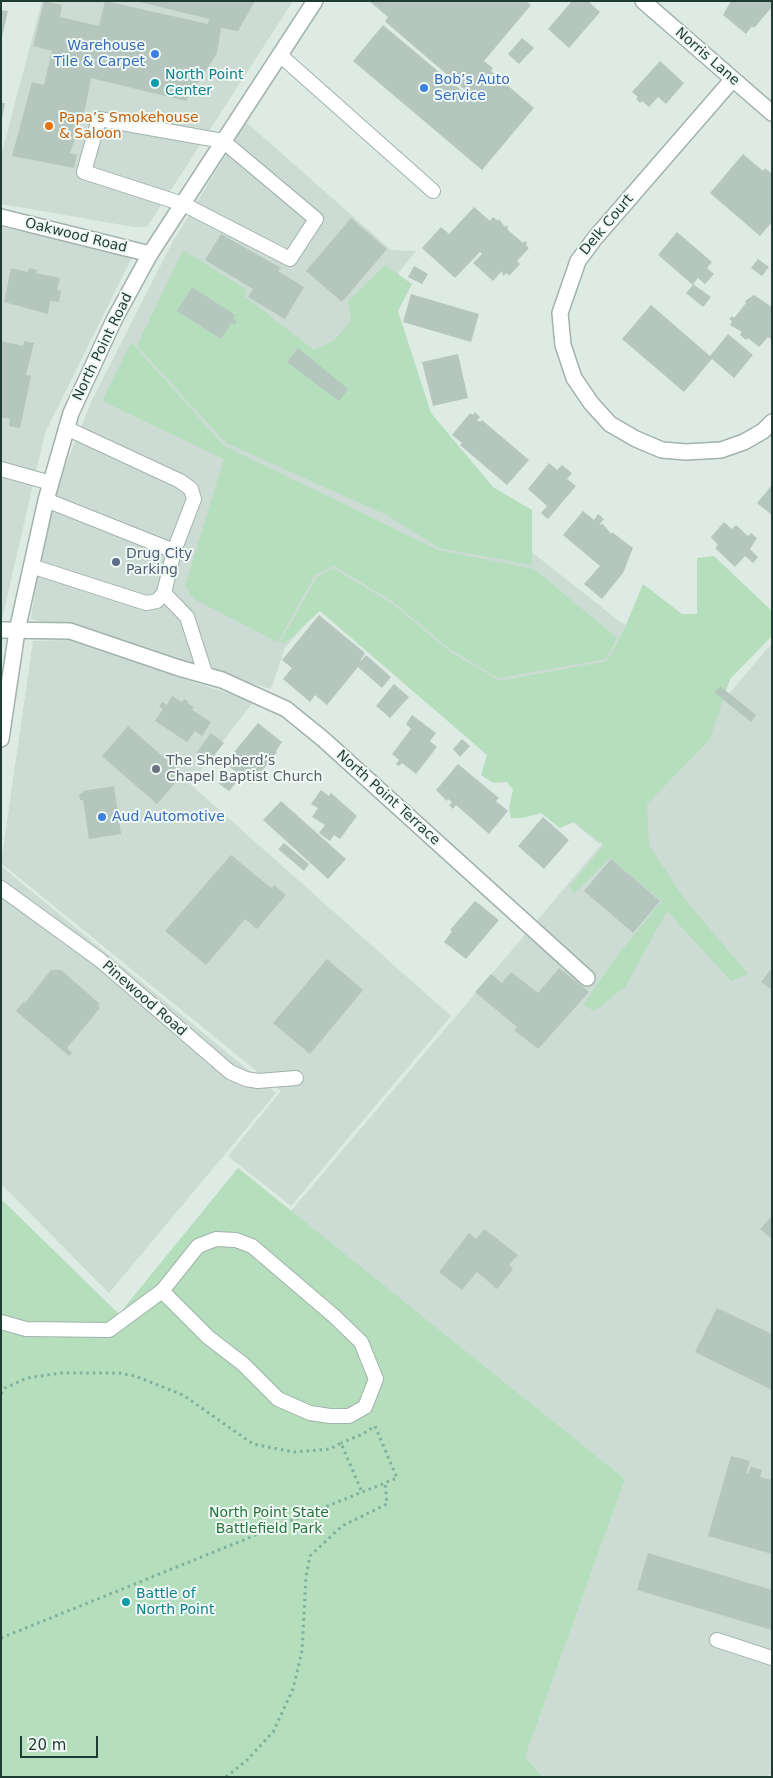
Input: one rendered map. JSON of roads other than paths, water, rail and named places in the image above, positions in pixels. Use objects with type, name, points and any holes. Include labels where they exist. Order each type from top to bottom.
[{"type":"street","name":"North Point Road","points":[[1,739],[17,631],[46,500],[66,428],[95,360],[150,254],[315,1]]},
{"type":"street","name":"Norris Lane","points":[[643,1],[772,113]]},
{"type":"street","name":"Delk Court","points":[[733,79],[601,231],[578,261],[560,313],[564,345],[574,378],[591,403],[610,424],[636,439],[662,450],[686,452],[721,450],[744,442],[763,431],[772,422]]},
{"type":"street","name":"Oakwood Road","points":[[1,217],[150,254]]},
{"type":"street","name":"North Point Terrace","points":[[1,630],[70,631],[254,693],[286,709],[322,739],[587,978]]},
{"type":"lane","points":[[280,55],[433,191]]},
{"type":"lane","points":[[100,119],[223,142],[316,219],[290,259],[183,204],[84,172],[100,119]]},
{"type":"lane","points":[[31,566],[146,603],[157,601],[164,593],[174,551],[194,499],[191,489],[180,481],[66,428]]},
{"type":"lane","points":[[1,470],[51,483]]},
{"type":"lane","points":[[46,500],[174,551]]},
{"type":"lane","points":[[164,593],[187,617],[206,676]]},
{"type":"lane","name":"Pinewood Road","points":[[1,888],[100,960],[230,1072],[246,1080],[296,1078]]},
{"type":"lane","points":[[1,1322],[26,1330],[109,1330],[162,1291],[198,1246],[216,1239],[236,1240],[252,1246],[334,1316],[361,1342],[376,1379],[365,1407],[348,1416],[330,1416],[310,1413],[278,1399],[243,1364],[208,1337],[162,1291]]},
{"type":"lane","points":[[717,1640],[772,1658]]},
{"type":"place","name":"Warehouse Tile & Carpet","points":[[155,54]]},
{"type":"place","name":"North Point Center","points":[[155,83]]},
{"type":"place","name":"Bob’s Auto Service","points":[[424,88]]},
{"type":"place","name":"Papa’s Smokehouse & Saloon","points":[[49,126]]},
{"type":"place","name":"Drug City Parking","points":[[116,562]]},
{"type":"place","name":"The Shepherd’s Chapel Baptist Church","points":[[156,769]]},
{"type":"place","name":"Aud Automotive","points":[[102,817]]},
{"type":"place","name":"Battle of North Point","points":[[126,1602]]},
{"type":"park label","name":"North Point State Battlefield Park","points":[[269,1522]]}]
